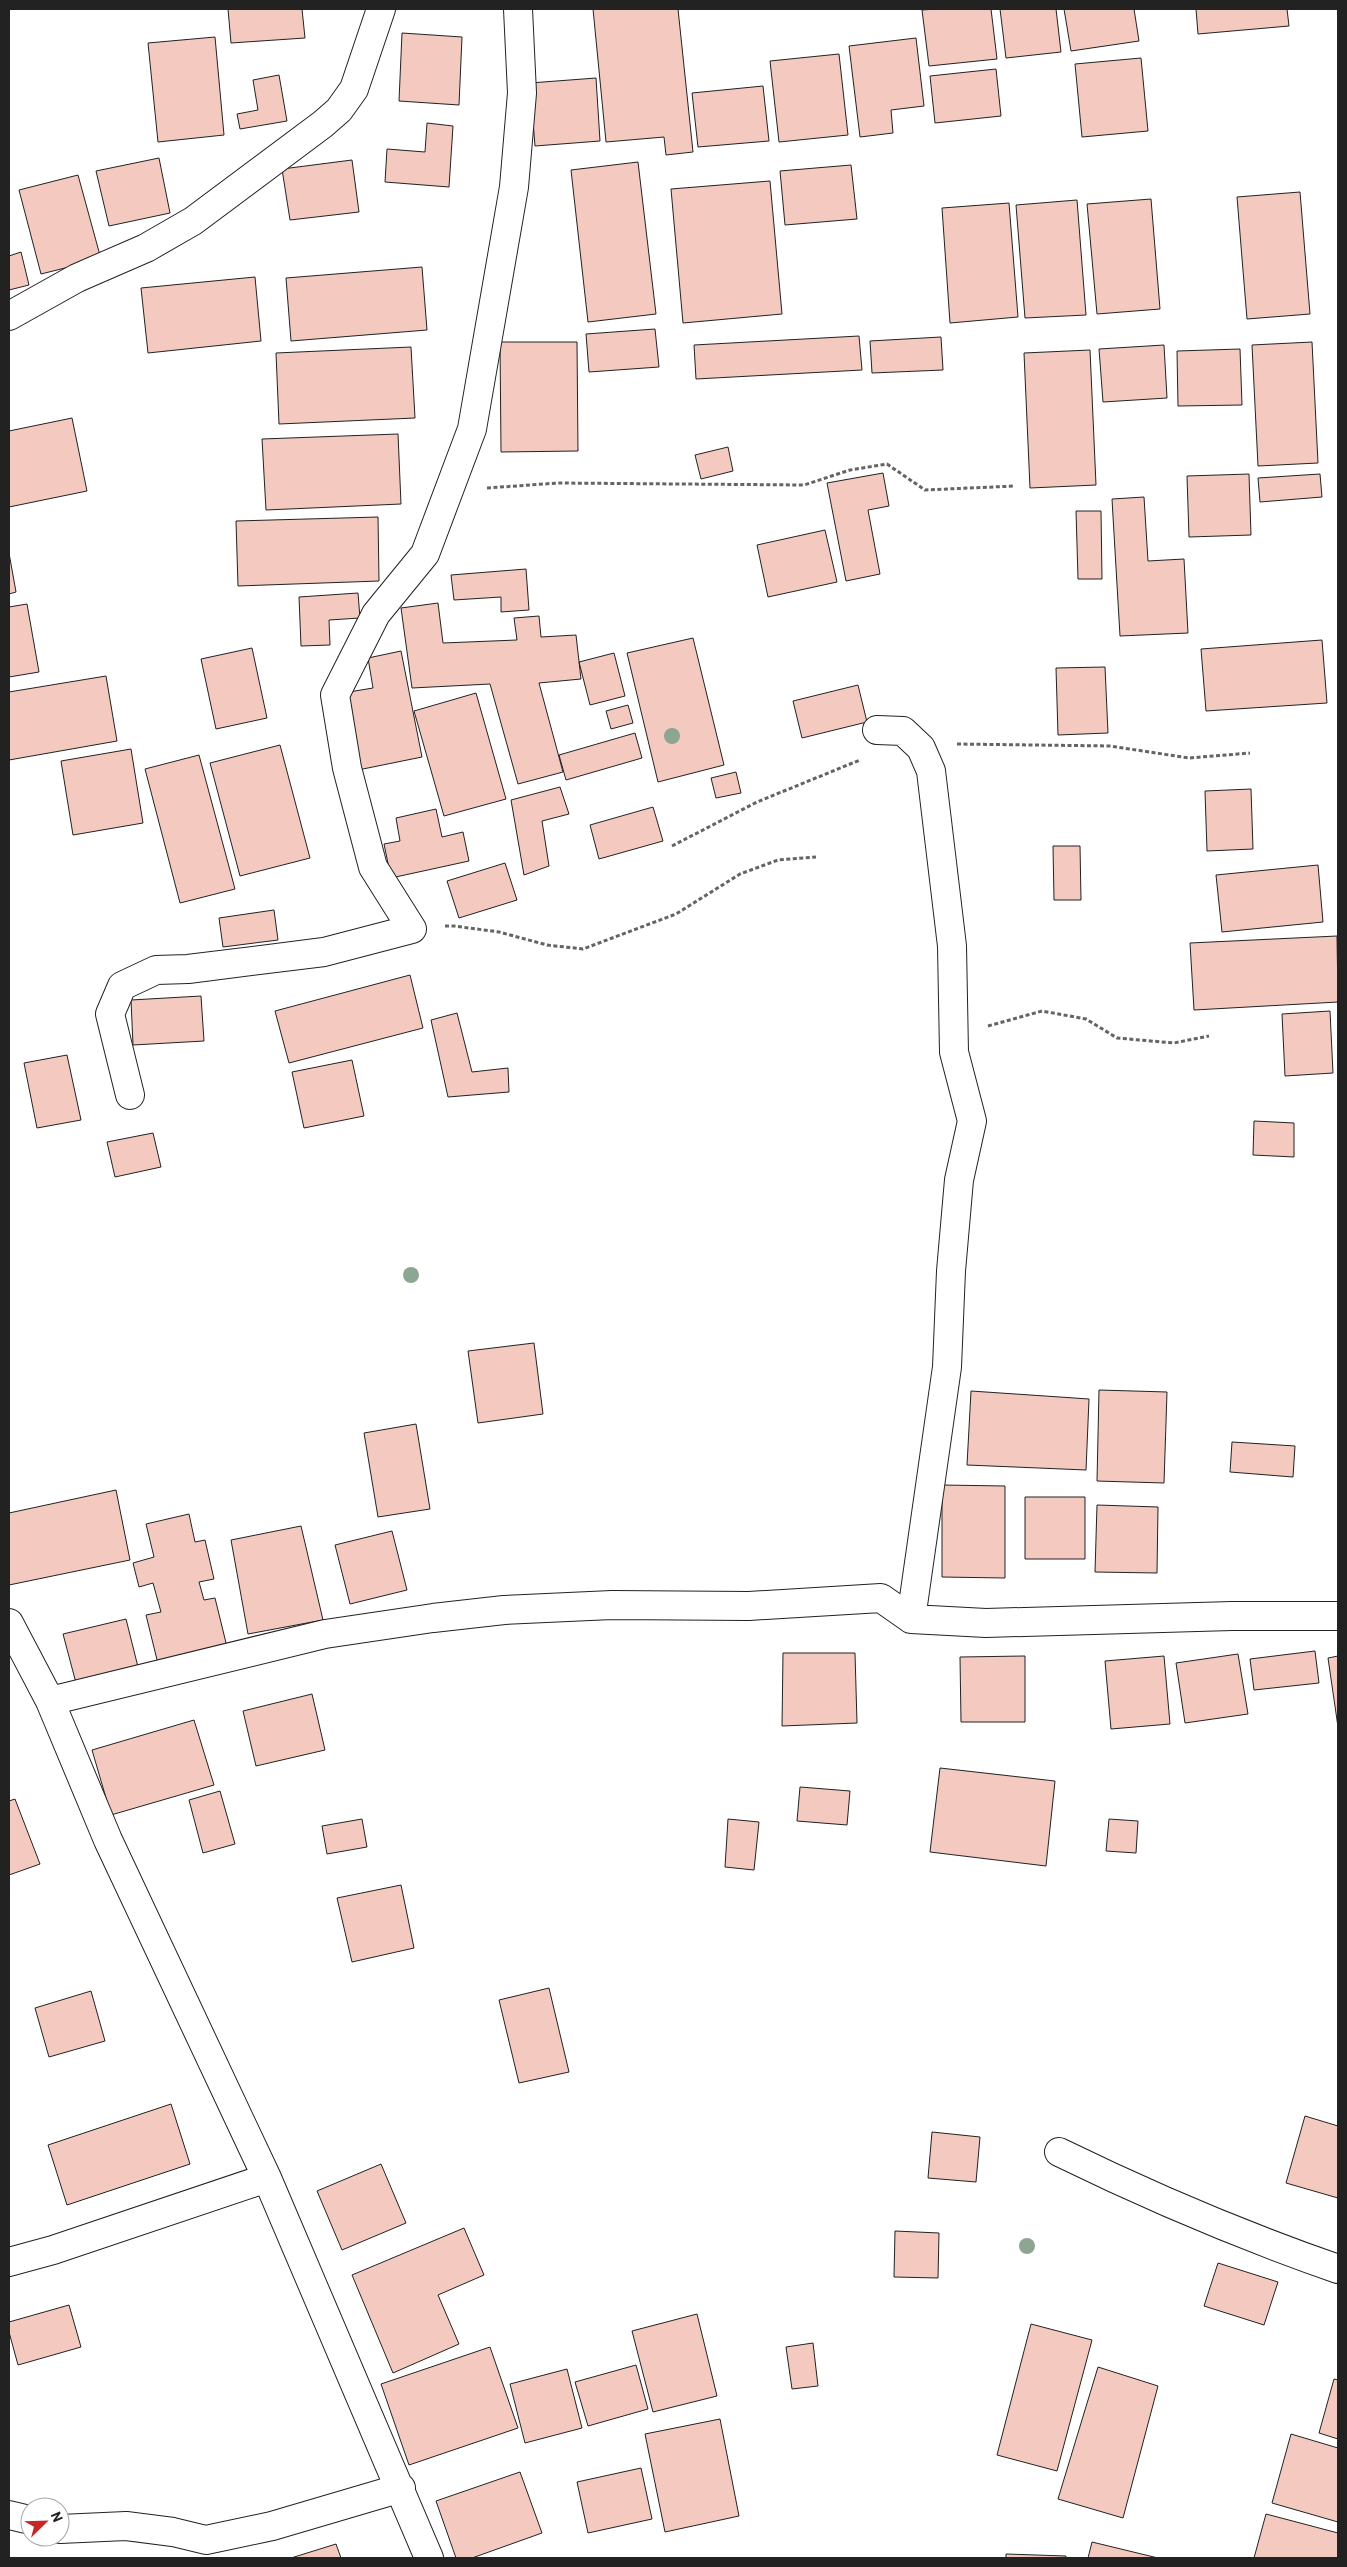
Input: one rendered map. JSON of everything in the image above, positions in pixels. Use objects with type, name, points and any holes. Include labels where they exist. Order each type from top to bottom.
[{"type":"street","points":[[9,316],[77,278],[146,248],[193,221],[323,124],[338,110],[354,89],[381,9]]},
{"type":"street","points":[[130,1095],[110,1014],[122,986],[156,970],[188,969],[324,952],[412,930],[373,867],[348,768],[335,695],[376,614],[425,554],[472,429],[514,187],[522,93],[518,9]]},
{"type":"street","points":[[878,730],[903,731],[921,748],[932,771],[952,946],[954,1052],[972,1122],[960,1180],[951,1271],[947,1367],[911,1619]]},
{"type":"street","points":[[50,1701],[324,1634],[385,1624],[504,1610],[612,1605],[749,1606],[881,1598],[911,1619],[986,1623],[1232,1616],[1338,1616]]},
{"type":"street","points":[[9,1623],[50,1701],[108,1840],[267,2178],[401,2488],[429,2558]]},
{"type":"street","points":[[1059,2152],[1121,2182],[1292,2253],[1338,2269]]},
{"type":"street","points":[[9,2262],[53,2250],[267,2178]]},
{"type":"street","points":[[70,2529],[126,2526],[173,2532],[206,2540],[272,2526],[401,2488]]},
{"type":"path","points":[[449,491],[558,483],[804,485],[850,470],[887,464],[925,490],[1015,486]]},
{"type":"path","points":[[412,930],[454,926],[499,932],[547,945],[583,949],[676,914],[740,874],[778,860],[816,857]]},
{"type":"path","points":[[954,1052],[986,1027],[1042,1011],[1086,1020],[1117,1038],[1174,1043],[1209,1036]]},
{"type":"building","points":[[228,9],[302,9],[305,38],[231,43]]},
{"type":"building","points":[[593,9],[678,9],[693,152],[666,155],[664,137],[606,142]]},
{"type":"building","points":[[991,9],[997,59],[929,66],[922,10]]},
{"type":"building","points":[[1000,9],[1056,9],[1061,52],[1006,58]]},
{"type":"building","points":[[1064,9],[1134,9],[1139,41],[1071,51]]},
{"type":"building","points":[[1196,9],[1287,9],[1289,26],[1198,34]]},
{"type":"building","points":[[402,33],[462,37],[459,105],[399,101]]},
{"type":"building","points":[[215,37],[224,135],[158,142],[148,43]]},
{"type":"building","points":[[916,38],[924,106],[891,110],[893,133],[860,137],[849,46]]},
{"type":"building","points":[[839,54],[848,135],[779,142],[770,61]]},
{"type":"building","points":[[1141,58],[1148,131],[1082,137],[1075,64]]},
{"type":"building","points":[[996,69],[1001,116],[935,123],[930,76]]},
{"type":"building","points":[[279,75],[287,121],[240,129],[237,114],[258,110],[253,80]]},
{"type":"building","points":[[596,78],[600,141],[535,146],[530,83]]},
{"type":"building","points":[[763,86],[769,141],[698,147],[692,93]]},
{"type":"building","points":[[427,123],[453,126],[449,187],[385,182],[387,149],[425,152]]},
{"type":"building","points":[[159,158],[170,213],[109,226],[96,171]]},
{"type":"building","points":[[352,160],[359,212],[290,220],[282,169]]},
{"type":"building","points":[[638,162],[656,314],[588,322],[571,170]]},
{"type":"building","points":[[851,165],[857,219],[785,225],[780,171]]},
{"type":"building","points":[[78,175],[101,259],[41,274],[19,190]]},
{"type":"building","points":[[770,181],[782,314],[683,323],[671,189]]},
{"type":"building","points":[[1300,192],[1310,314],[1247,319],[1237,197]]},
{"type":"building","points":[[1151,199],[1160,309],[1097,314],[1087,204]]},
{"type":"building","points":[[1077,200],[1086,315],[1025,318],[1016,205]]},
{"type":"building","points":[[1009,203],[1018,317],[950,323],[942,208]]},
{"type":"building","points":[[21,252],[29,285],[9,290],[9,256]]},
{"type":"building","points":[[422,267],[427,330],[291,341],[286,278]]},
{"type":"building","points":[[255,277],[261,341],[148,353],[141,288]]},
{"type":"building","points":[[655,329],[659,367],[589,372],[586,334]]},
{"type":"building","points":[[859,336],[862,370],[696,379],[694,345]]},
{"type":"building","points":[[941,337],[943,370],[872,373],[870,341]]},
{"type":"building","points":[[500,342],[577,342],[578,451],[501,452]]},
{"type":"building","points":[[1312,342],[1318,463],[1258,466],[1252,345]]},
{"type":"building","points":[[1164,345],[1167,398],[1103,402],[1099,349]]},
{"type":"building","points":[[411,347],[415,418],[279,424],[276,353]]},
{"type":"building","points":[[1240,349],[1242,405],[1178,406],[1177,351]]},
{"type":"building","points":[[1090,350],[1096,485],[1030,488],[1024,353]]},
{"type":"building","points":[[72,418],[87,491],[9,507],[9,431]]},
{"type":"building","points":[[398,434],[401,504],[266,510],[262,439]]},
{"type":"building","points":[[728,447],[733,471],[701,479],[695,455]]},
{"type":"building","points":[[883,473],[889,506],[868,510],[880,574],[846,581],[827,483]]},
{"type":"building","points":[[1249,474],[1251,535],[1189,537],[1187,476]]},
{"type":"building","points":[[1320,474],[1322,497],[1260,502],[1258,478]]},
{"type":"building","points":[[1144,497],[1148,561],[1184,559],[1188,633],[1120,636],[1112,499]]},
{"type":"building","points":[[1076,511],[1101,511],[1102,579],[1078,579]]},
{"type":"building","points":[[378,517],[379,581],[238,586],[236,521]]},
{"type":"building","points":[[825,530],[837,582],[768,597],[757,545]]},
{"type":"building","points":[[9,553],[16,592],[9,594]]},
{"type":"building","points":[[526,569],[529,610],[501,612],[501,597],[454,600],[451,575]]},
{"type":"building","points":[[358,593],[360,618],[329,620],[330,645],[301,646],[299,597]]},
{"type":"building","points":[[438,603],[443,643],[517,640],[514,618],[539,616],[541,637],[576,635],[581,679],[539,683],[563,772],[518,784],[490,684],[412,688],[401,608]]},
{"type":"building","points":[[27,604],[39,672],[9,677],[9,607]]},
{"type":"building","points":[[693,638],[724,765],[658,782],[627,653]]},
{"type":"building","points":[[1322,640],[1327,703],[1206,711],[1201,649]]},
{"type":"building","points":[[252,648],[267,718],[216,729],[201,659]]},
{"type":"building","points":[[401,651],[422,757],[358,770],[343,693],[373,688],[368,658]]},
{"type":"building","points":[[614,653],[625,696],[590,705],[579,662]]},
{"type":"building","points":[[1105,667],[1108,733],[1058,735],[1056,668]]},
{"type":"building","points":[[106,676],[117,741],[9,760],[9,692]]},
{"type":"building","points":[[858,685],[867,722],[802,738],[793,701]]},
{"type":"building","points":[[476,693],[506,799],[444,816],[414,711]]},
{"type":"building","points":[[628,705],[633,723],[611,729],[606,711]]},
{"type":"building","points":[[635,733],[642,758],[566,780],[559,755]]},
{"type":"building","points":[[280,745],[310,858],[240,876],[210,763]]},
{"type":"building","points":[[131,749],[143,823],[73,835],[61,761]]},
{"type":"building","points":[[199,755],[235,889],[180,903],[145,769]]},
{"type":"building","points":[[736,772],[741,793],[716,798],[711,778]]},
{"type":"building","points":[[560,787],[569,814],[542,821],[549,866],[524,875],[511,800]]},
{"type":"building","points":[[1251,789],[1253,849],[1207,851],[1205,791]]},
{"type":"building","points":[[653,807],[663,841],[599,859],[590,825]]},
{"type":"building","points":[[436,809],[442,837],[463,832],[469,861],[391,878],[384,844],[400,841],[396,818]]},
{"type":"building","points":[[1053,846],[1080,846],[1081,900],[1054,900]]},
{"type":"building","points":[[505,863],[517,900],[459,918],[447,881]]},
{"type":"building","points":[[1318,865],[1323,922],[1222,932],[1216,875]]},
{"type":"building","points":[[274,910],[278,940],[223,947],[219,918]]},
{"type":"building","points":[[1337,936],[1338,1002],[1194,1010],[1190,943]]},
{"type":"building","points":[[410,975],[423,1028],[289,1063],[275,1011]]},
{"type":"building","points":[[201,996],[204,1041],[133,1045],[131,1000]]},
{"type":"building","points":[[1330,1011],[1333,1073],[1285,1076],[1282,1014]]},
{"type":"building","points":[[457,1013],[472,1072],[508,1068],[509,1092],[448,1097],[431,1020]]},
{"type":"building","points":[[67,1055],[81,1120],[37,1128],[24,1063]]},
{"type":"building","points":[[352,1060],[364,1116],[304,1128],[292,1072]]},
{"type":"building","points":[[1254,1121],[1294,1123],[1294,1157],[1253,1155]]},
{"type":"building","points":[[153,1133],[161,1167],[115,1177],[107,1142]]},
{"type":"building","points":[[534,1343],[543,1414],[478,1423],[468,1351]]},
{"type":"building","points":[[1099,1390],[1167,1392],[1164,1483],[1097,1481]]},
{"type":"building","points":[[971,1391],[1089,1399],[1086,1470],[967,1465]]},
{"type":"building","points":[[416,1424],[430,1509],[378,1517],[364,1433]]},
{"type":"building","points":[[1232,1442],[1295,1446],[1293,1477],[1230,1472]]},
{"type":"building","points":[[942,1485],[1005,1486],[1005,1578],[942,1577]]},
{"type":"building","points":[[116,1490],[130,1560],[9,1585],[9,1513]]},
{"type":"building","points":[[1025,1497],[1085,1497],[1085,1559],[1025,1559]]},
{"type":"building","points":[[1097,1505],[1158,1507],[1157,1573],[1095,1572]]},
{"type":"building","points":[[189,1514],[195,1542],[205,1540],[214,1579],[199,1582],[204,1600],[215,1598],[228,1651],[159,1668],[146,1615],[161,1612],[153,1583],[139,1587],[133,1563],[154,1557],[146,1524]]},
{"type":"building","points":[[301,1526],[323,1620],[248,1634],[231,1540]]},
{"type":"building","points":[[392,1531],[407,1590],[350,1604],[335,1545]]},
{"type":"building","points":[[126,1619],[138,1667],[76,1683],[63,1634]]},
{"type":"building","points":[[1315,1651],[1319,1683],[1254,1690],[1250,1659]]},
{"type":"building","points":[[783,1653],[855,1653],[857,1723],[782,1726]]},
{"type":"building","points":[[1238,1654],[1248,1714],[1185,1723],[1176,1663]]},
{"type":"building","points":[[1025,1656],[1025,1722],[961,1722],[960,1657]]},
{"type":"building","points":[[1164,1656],[1170,1724],[1111,1729],[1105,1661]]},
{"type":"building","points":[[1338,1656],[1338,1727],[1328,1658]]},
{"type":"building","points":[[312,1694],[325,1750],[256,1766],[243,1711]]},
{"type":"building","points":[[194,1720],[214,1785],[111,1815],[92,1750]]},
{"type":"building","points":[[940,1768],[1055,1781],[1046,1866],[930,1852]]},
{"type":"building","points":[[800,1787],[850,1791],[847,1825],[797,1821]]},
{"type":"building","points":[[220,1791],[235,1844],[203,1853],[189,1800]]},
{"type":"building","points":[[15,1799],[40,1864],[9,1875],[9,1801]]},
{"type":"building","points":[[362,1819],[367,1847],[327,1854],[322,1826]]},
{"type":"building","points":[[728,1819],[759,1822],[754,1870],[725,1867]]},
{"type":"building","points":[[1109,1819],[1138,1821],[1136,1853],[1106,1851]]},
{"type":"building","points":[[401,1885],[414,1948],[352,1962],[337,1898]]},
{"type":"building","points":[[549,1988],[569,2072],[519,2083],[499,2000]]},
{"type":"building","points":[[91,1991],[105,2041],[49,2057],[35,2008]]},
{"type":"building","points":[[171,2104],[190,2164],[67,2205],[48,2145]]},
{"type":"building","points":[[1305,2116],[1338,2126],[1338,2198],[1286,2183]]},
{"type":"building","points":[[932,2132],[980,2137],[976,2182],[928,2178]]},
{"type":"building","points":[[381,2164],[406,2223],[342,2250],[317,2191]]},
{"type":"building","points":[[464,2228],[484,2275],[438,2295],[459,2344],[393,2373],[352,2275]]},
{"type":"building","points":[[895,2231],[939,2233],[938,2278],[894,2277]]},
{"type":"building","points":[[1218,2263],[1278,2282],[1264,2325],[1204,2306]]},
{"type":"building","points":[[69,2305],[81,2347],[18,2365],[9,2332],[9,2322]]},
{"type":"building","points":[[697,2314],[717,2396],[653,2412],[632,2331]]},
{"type":"building","points":[[1031,2324],[1092,2340],[1057,2471],[997,2455]]},
{"type":"building","points":[[813,2343],[818,2386],[792,2389],[786,2347]]},
{"type":"building","points":[[490,2347],[518,2428],[409,2465],[381,2384]]},
{"type":"building","points":[[636,2365],[648,2409],[588,2426],[575,2382]]},
{"type":"building","points":[[1098,2367],[1158,2386],[1123,2518],[1058,2499]]},
{"type":"building","points":[[567,2369],[582,2428],[525,2443],[510,2384]]},
{"type":"building","points":[[1334,2379],[1338,2380],[1338,2439],[1319,2433]]},
{"type":"building","points":[[720,2419],[739,2516],[665,2532],[645,2434]]},
{"type":"building","points":[[1291,2434],[1338,2448],[1338,2522],[1272,2503]]},
{"type":"building","points":[[641,2468],[652,2519],[588,2533],[577,2482]]},
{"type":"building","points":[[520,2472],[542,2533],[472,2558],[456,2558],[436,2501]]},
{"type":"building","points":[[1266,2514],[1338,2533],[1338,2558],[1254,2558]]},
{"type":"building","points":[[1092,2542],[1158,2558],[1088,2558]]},
{"type":"building","points":[[336,2544],[341,2558],[291,2558]]},
{"type":"building","points":[[1006,2554],[1066,2556],[1066,2558],[1006,2558]]}]
